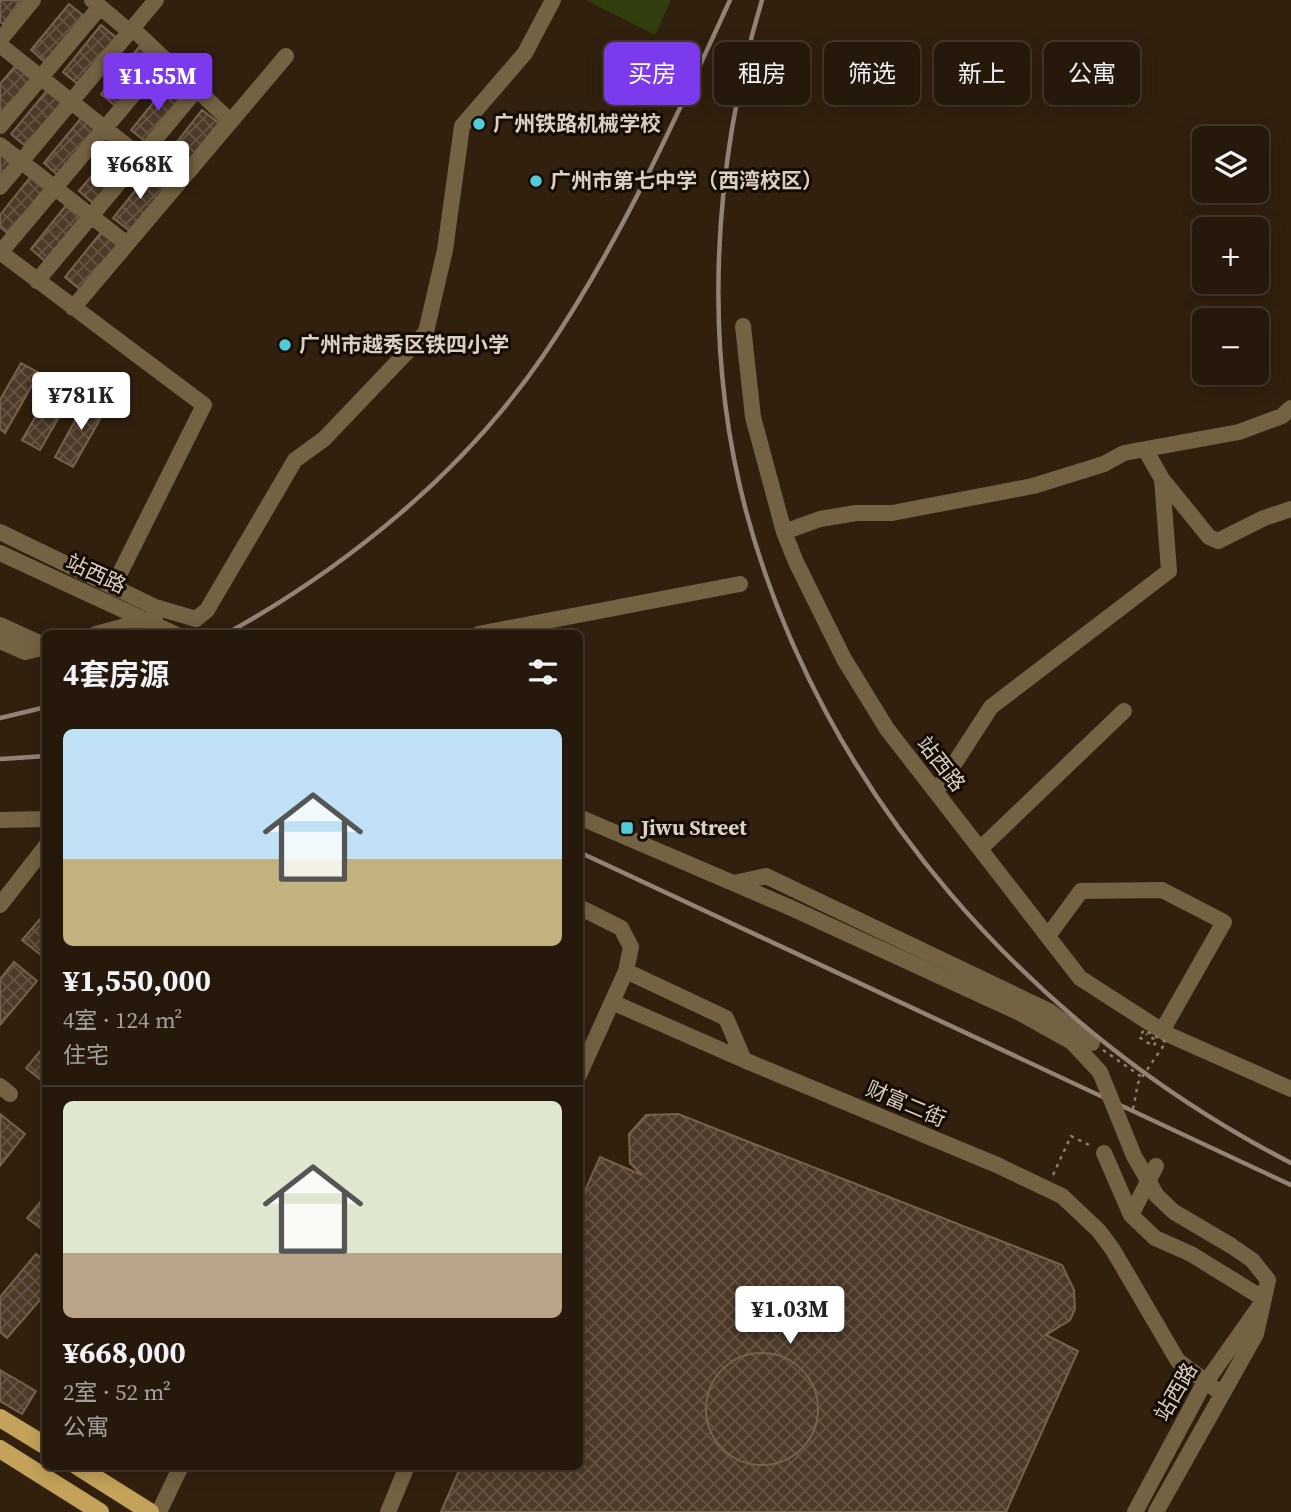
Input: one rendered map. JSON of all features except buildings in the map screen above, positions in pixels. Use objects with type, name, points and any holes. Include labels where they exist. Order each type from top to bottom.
[{"type":"main road","points":[[0,1418],[42,1444]]},
{"type":"main road","points":[[0,1449],[100,1512]]},
{"type":"main road","points":[[83,1470],[150,1512]]},
{"type":"street","points":[[33,0],[0,43],[176,185]]},
{"type":"street","points":[[0,187],[156,0]]},
{"type":"street","points":[[0,532],[155,607],[196,619],[207,610],[295,460],[324,439],[426,332],[445,250],[462,126],[526,53],[553,0]]},
{"type":"street","points":[[0,126],[41,78],[96,3],[164,58],[230,121]]},
{"type":"street","points":[[73,308],[286,55]]},
{"type":"street","points":[[113,587],[204,405],[37,281],[3,260],[55,188],[164,58]]},
{"type":"street","points":[[37,281],[197,89]]},
{"type":"street","points":[[0,145],[127,244]]},
{"type":"street","name":"站西路","points":[[743,326],[753,417],[784,531],[796,562],[844,659],[887,729],[1080,978],[1154,1032],[1291,1089]]},
{"type":"street","points":[[784,531],[820,519],[856,513],[892,513],[1033,486],[1104,464],[1124,453],[1239,432],[1282,416],[1291,408]]},
{"type":"street","points":[[1146,451],[1162,479],[1209,537],[1218,541],[1264,518],[1291,509]]},
{"type":"street","points":[[936,792],[991,707],[1169,570],[1162,479]]},
{"type":"street","name":"站西路","points":[[0,553],[158,630]]},
{"type":"street","points":[[499,630],[740,584]]},
{"type":"street","points":[[111,630],[176,612]]},
{"type":"street","points":[[0,625],[42,644]]},
{"type":"street","points":[[0,641],[25,652],[42,647]]},
{"type":"street","points":[[980,849],[1124,710]]},
{"type":"street","points":[[0,820],[42,820]]},
{"type":"street","name":"站西路","points":[[583,820],[789,907],[1020,1013],[1072,1042],[1100,1072],[1134,1156],[1157,1196],[1174,1212],[1230,1245],[1264,1272],[1268,1289],[1256,1334],[1221,1392],[1156,1512]]},
{"type":"street","points":[[0,905],[42,851]]},
{"type":"street","points":[[734,883],[766,876],[1049,1011],[1092,1043]]},
{"type":"street","points":[[1048,936],[1081,891],[1162,890],[1224,922],[1154,1032]]},
{"type":"street","points":[[583,909],[621,928],[631,947],[626,971],[583,1066]]},
{"type":"street","points":[[626,971],[726,1018],[744,1060]]},
{"type":"street","name":"财富二街","points":[[611,1002],[1047,1187],[1070,1203],[1099,1231],[1178,1361],[1221,1392]]},
{"type":"street","points":[[1104,1153],[1131,1215],[1154,1238],[1191,1254],[1264,1299]]},
{"type":"street","points":[[1131,1215],[1156,1166]]},
{"type":"street","name":"站西路","points":[[1135,1512],[1205,1383],[1264,1299]]},
{"type":"street","points":[[159,1512],[179,1470]]},
{"type":"street","points":[[388,1512],[406,1470]]},
{"type":"path","points":[[1133,1111],[1138,1083],[1166,1042],[1144,1030],[1139,1037],[1153,1046],[1157,1041],[1154,1032]]},
{"type":"path","points":[[1092,1043],[1142,1077]]},
{"type":"path","points":[[1047,1187],[1070,1136],[1104,1153]]},
{"type":"green space","points":[[586,0],[671,0],[655,35]]},
{"type":"railway","points":[[233,630],[316,578],[400,513],[440,477],[511,399],[571,314],[621,227],[730,0]]},
{"type":"railway","points":[[762,0],[745,62],[724,190],[719,254],[719,319],[723,384],[732,448],[746,511],[781,615],[827,714],[884,807],[950,894],[1025,973],[1108,1045],[1197,1108],[1291,1163]]},
{"type":"railway","points":[[0,718],[42,708]]},
{"type":"railway","points":[[0,759],[42,756]]},
{"type":"railway","points":[[583,854],[1291,1185]]},
{"type":"place","name":"广州铁路机械学校","points":[[479,124]]},
{"type":"place","name":"广州市第七中学（西湾校区）","points":[[536,181]]},
{"type":"place","name":"广州市越秀区铁四小学","points":[[285,345]]},
{"type":"place","name":"Jiwu Street","points":[[627,828]]}]
